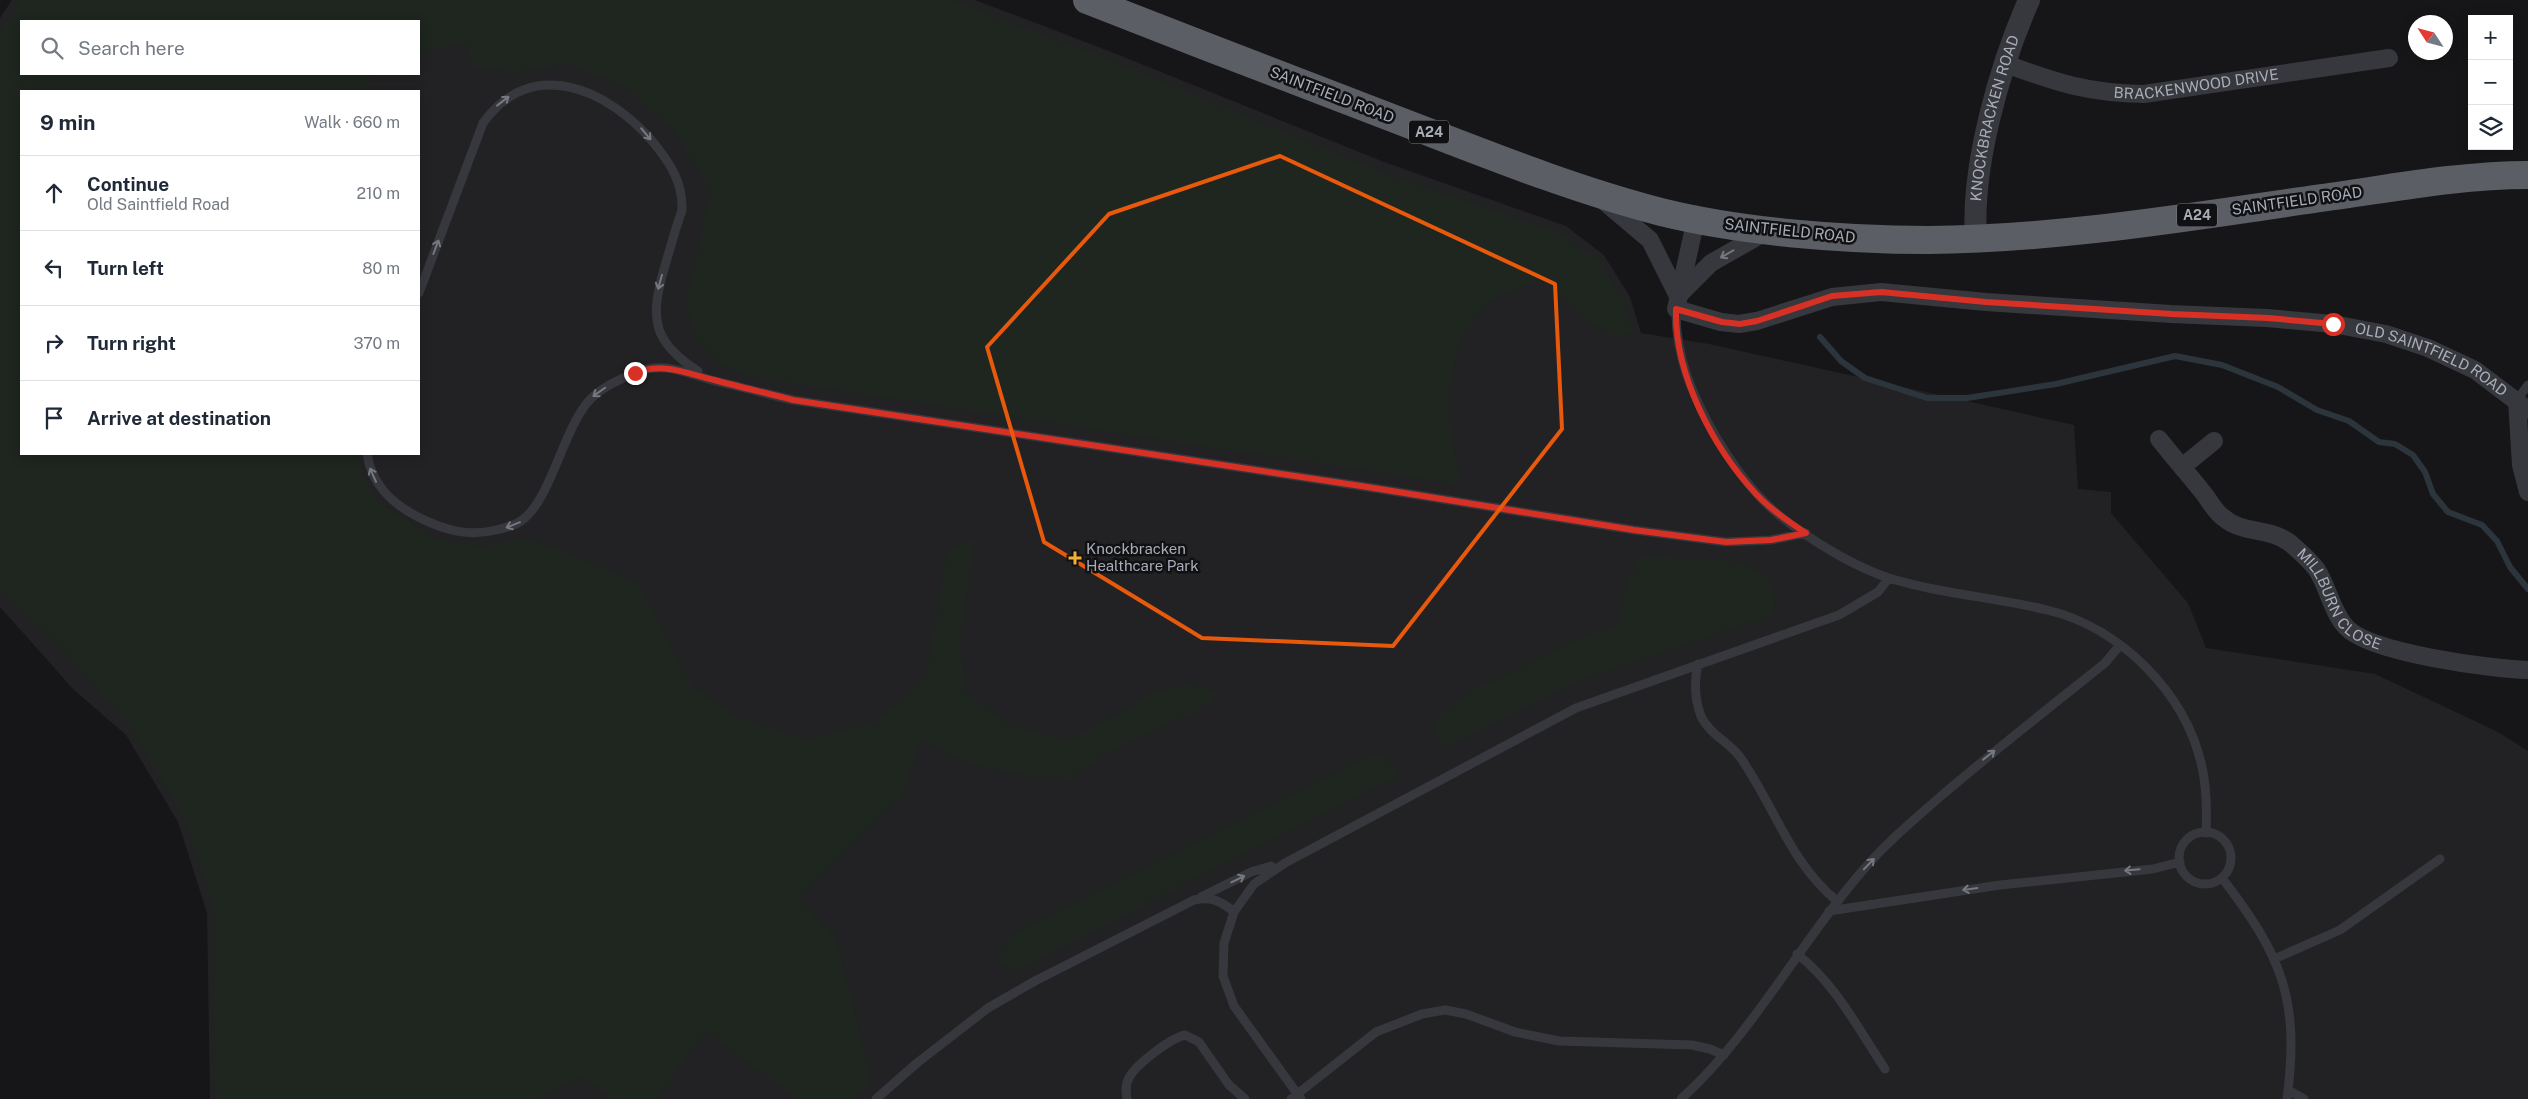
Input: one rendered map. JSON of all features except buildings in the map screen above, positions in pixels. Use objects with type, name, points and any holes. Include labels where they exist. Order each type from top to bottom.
[{"type":"highway","name":"SAINTFIELD ROAD","points":[[1087,0],[1477,151],[1584,189],[1661,212],[1769,230],[1864,238],[2032,236],[2118,226],[2434,182],[2528,175]]},
{"type":"street","name":"KNOCKBRACKEN ROAD","points":[[1976,238],[1974,217],[1988,127],[2006,64],[2029,0]]},
{"type":"street","name":"BRACKENWOOD DRIVE","points":[[2006,64],[2078,88],[2110,93],[2144,94],[2389,58]]},
{"type":"street","points":[[1584,189],[1624,216],[1650,240],[1677,302]]},
{"type":"street","points":[[1677,302],[1696,219]]},
{"type":"street","points":[[1677,302],[1711,263],[1769,230]]},
{"type":"street","name":"OLD SAINTFIELD ROAD","points":[[1677,302],[1722,322],[1740,324],[1757,321],[1832,296],[1881,292],[1986,302],[2268,318],[2333,324],[2386,334],[2428,348],[2475,370],[2522,405]]},
{"type":"street","points":[[2522,405],[2521,465],[2528,492]]},
{"type":"street","name":"MILLBURN CLOSE","points":[[2159,439],[2224,518],[2244,528],[2266,531],[2279,536],[2302,554],[2316,569],[2345,627],[2355,635],[2415,654],[2507,670],[2528,670]]},
{"type":"street","points":[[2182,467],[2214,441]]},
{"type":"lane","points":[[420,290],[483,123],[492,110],[521,90],[536,86],[566,86],[594,95],[622,112],[640,127],[673,168],[682,196],[682,210],[656,297],[658,326],[664,341],[674,353],[686,364],[710,380]]},
{"type":"lane","points":[[1677,302],[1677,344],[1685,373],[1700,409],[1732,464],[1758,496],[1823,546],[1889,578],[2049,610],[2082,622],[2120,645],[2141,662],[2161,683],[2191,732],[2202,765],[2207,798],[2206,833]]},
{"type":"lane","points":[[367,455],[369,466],[376,482],[388,497],[402,508],[446,530],[464,534],[484,533],[520,522],[531,512],[549,481],[571,426],[597,392],[648,368],[664,367],[686,371],[710,380],[793,400],[1351,484],[1634,530],[1726,542],[1771,540],[1806,533]]},
{"type":"lane","points":[[2522,405],[2528,386]]},
{"type":"lane","points":[[1724,1055],[1692,1045],[1559,1041],[1536,1038],[1466,1014],[1445,1010],[1422,1014],[1376,1032],[1297,1097],[1234,1006],[1223,976],[1224,943],[1234,912],[1254,884],[1285,863],[1552,719],[1576,708],[1839,615],[1878,592],[1889,578]]},
{"type":"lane","points":[[1681,1099],[1704,1078],[1724,1055],[1829,911],[1865,868],[1913,821],[1983,761],[2105,663],[2120,645]]},
{"type":"lane","points":[[1698,664],[1695,685],[1698,707],[1702,718],[1710,730],[1739,756],[1797,857],[1820,887],[1837,901]]},
{"type":"lane","points":[[2199,833],[2206,833],[2222,839],[2230,854],[2227,871],[2222,878],[2215,882],[2200,884],[2186,876],[2180,862],[2182,848],[2186,841],[2199,833]]},
{"type":"lane","points":[[2274,959],[2340,930],[2440,859]]},
{"type":"lane","points":[[1829,911],[1991,886],[2153,869],[2180,862]]},
{"type":"lane","points":[[876,1099],[923,1058],[988,1008],[1035,981],[1251,872],[1285,863]]},
{"type":"lane","points":[[2222,878],[2262,933],[2274,959],[2288,999],[2292,1034],[2287,1094],[2304,1099]]},
{"type":"lane","points":[[1194,900],[1212,898],[1219,900],[1234,912]]},
{"type":"lane","points":[[1797,954],[1810,964],[1829,987],[1885,1069]]},
{"type":"lane","points":[[1127,1099],[1128,1079],[1136,1068],[1172,1040],[1185,1035],[1199,1042],[1229,1085],[1245,1099]]},
{"type":"highlighted area","points":[[1280,156],[1555,284],[1562,429],[1393,646],[1202,638],[1044,542],[987,347],[1109,214]]},
{"type":"shaded area","name":"Knockbracken Healthcare Park","points":[[12,0],[975,0],[1109,51],[1384,162],[1566,226],[1604,255],[1630,297],[1641,333],[1709,344],[2074,425],[2078,489],[2111,492],[2111,513],[2188,603],[2206,648],[2375,674],[2498,732],[2528,751],[2528,1099],[210,1099],[207,913],[178,822],[126,735],[73,689],[0,607],[0,18]]},
{"type":"shaded area","points":[[22,0],[952,0],[1108,59],[1382,172],[1561,233],[1599,260],[1624,300],[1633,331],[1619,340],[1587,320],[1541,279],[1494,299],[1459,340],[1447,406],[1461,485],[753,378],[717,361],[696,339],[686,299],[711,191],[673,131],[622,86],[567,63],[514,73],[471,66],[468,43],[420,52],[420,20],[20,20],[20,75],[375,75],[366,90],[20,90],[20,455],[357,455],[364,478],[379,503],[437,539],[482,547],[527,537],[637,582],[693,687],[733,715],[804,739],[873,724],[926,678],[947,551],[975,538],[960,642],[965,690],[1009,725],[1072,740],[1157,691],[1188,684],[1217,691],[1211,703],[1192,714],[1125,743],[1071,779],[1026,776],[968,763],[921,740],[902,797],[799,900],[837,940],[872,1082],[853,1099],[798,1099],[706,1032],[656,1099],[609,1099],[606,1093],[581,1077],[540,1099],[215,1099],[214,910],[183,816],[132,730],[57,644],[0,590],[0,31]]},
{"type":"shaded area","points":[[1641,556],[1743,562],[1768,576],[1776,601],[1772,615],[1583,679],[1446,747],[1432,734],[1437,716],[1468,693],[1573,641],[1617,625],[1629,578]]},
{"type":"shaded area","points":[[1384,755],[1400,774],[1016,971],[1000,963],[1000,949],[1011,934],[1363,758]]},
{"type":"waterway","points":[[1820,337],[1841,361],[1865,378],[1927,398],[1967,398],[2056,384],[2175,356],[2222,365],[2278,387],[2317,410],[2349,421],[2379,442],[2395,444],[2413,455],[2425,472],[2433,494],[2448,512],[2482,525],[2497,541],[2510,567],[2528,589]]},
{"type":"place","name":"Knockbracken Healthcare Park","points":[[1075,558]]},
{"type":"route","points":[[635,373],[648,368],[664,367],[686,371],[710,380],[793,400],[1361,486],[1634,530],[1726,542],[1771,540],[1806,533],[1785,519],[1758,496],[1732,464],[1700,409],[1685,373],[1677,344],[1676,309],[1722,322],[1740,324],[1757,321],[1832,296],[1881,292],[1986,302],[2268,318],[2333,324]]}]
